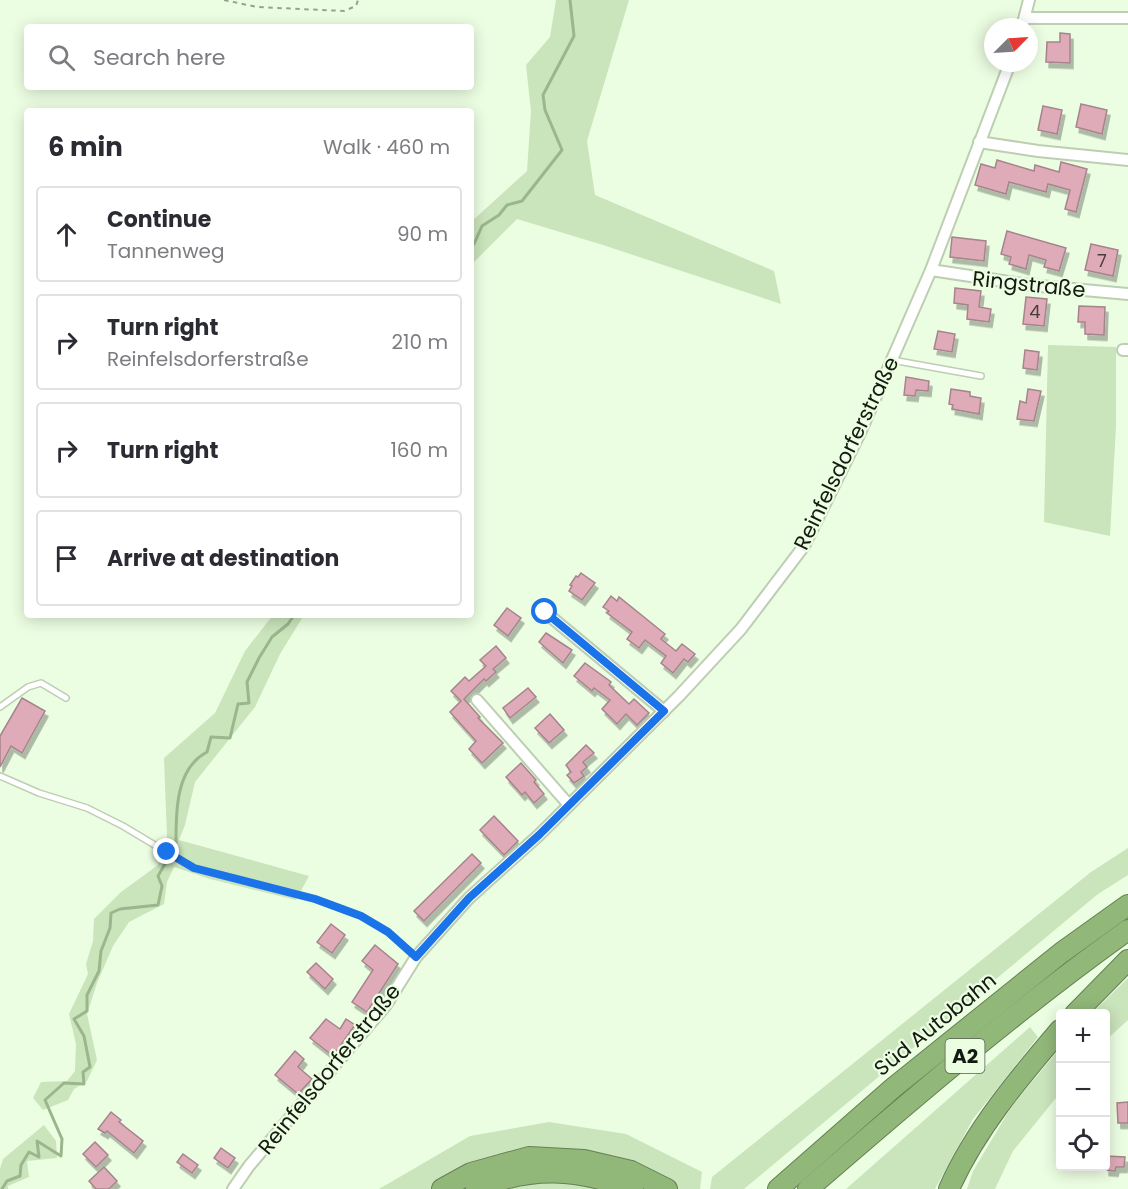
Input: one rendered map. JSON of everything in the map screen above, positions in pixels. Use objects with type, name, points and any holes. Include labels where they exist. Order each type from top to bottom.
[{"type":"highway","name":"Süd Autobahn","points":[[778,1189],[893,1088],[1061,953],[1128,905]]},
{"type":"highway","name":"Süd Autobahn","points":[[808,1189],[959,1061],[1070,971],[1128,930]]},
{"type":"highway","points":[[1080,1009],[1128,960]]},
{"type":"highway","points":[[949,1189],[979,1136],[1019,1078],[1056,1035]]},
{"type":"highway","points":[[442,1189],[471,1173],[529,1157],[584,1160],[631,1171],[667,1189]]},
{"type":"highway","points":[[476,1189],[501,1178],[556,1171],[609,1180],[633,1189]]},
{"type":"street","points":[[1025,18],[1029,0]]},
{"type":"street","points":[[1038,21],[1128,18]]},
{"type":"street","name":"Reinfelsdorferstraße","points":[[233,1189],[249,1166],[386,1005],[416,957],[469,898],[539,835],[664,711],[741,629],[804,546],[860,434],[931,270],[1006,72]]},
{"type":"street","points":[[979,142],[1038,151],[1128,160]]},
{"type":"street","name":"Ringstraße","points":[[931,270],[1029,285],[1128,294]]},
{"type":"street","points":[[545,612],[664,711]]},
{"type":"street","points":[[477,700],[569,805]]},
{"type":"lane","points":[[891,360],[981,376]]},
{"type":"lane","points":[[0,706],[28,687],[41,683],[66,698]]},
{"type":"lane","points":[[0,776],[39,793],[87,808],[123,826],[194,868],[315,899],[361,916],[388,932],[416,957]]},
{"type":"path","points":[[224,0],[257,8],[344,11],[356,6],[358,0]]},
{"type":"green space","points":[[556,0],[629,0],[587,141],[595,195],[774,271],[781,304],[517,219],[474,262],[474,219],[527,171],[531,111],[526,65],[550,37]]},
{"type":"green space","points":[[1048,345],[1116,347],[1116,426],[1110,536],[1044,522]]},
{"type":"green space","points":[[271,618],[302,618],[280,654],[255,707],[195,782],[179,840],[309,876],[296,900],[210,879],[174,867],[167,882],[164,904],[129,922],[113,946],[97,983],[87,1014],[97,1060],[87,1081],[74,1089],[68,1100],[43,1110],[33,1098],[41,1082],[67,1081],[75,1071],[76,1044],[69,1014],[88,974],[86,964],[93,941],[94,919],[121,892],[158,865],[167,837],[164,758],[215,713],[245,651]]},
{"type":"green space","points":[[1128,848],[1128,875],[1098,894],[744,1189],[710,1189],[712,1177],[1091,872]]},
{"type":"green space","points":[[1128,978],[1128,1020],[1110,1036],[1110,1009],[1096,1009]]},
{"type":"green space","points":[[1030,1027],[1038,1037],[973,1119],[935,1189],[846,1189]]},
{"type":"green space","points":[[1056,1053],[1056,1098],[1013,1151],[995,1189],[967,1189],[973,1171],[1012,1106]]},
{"type":"green space","points":[[549,1122],[626,1134],[702,1172],[700,1189],[379,1189],[470,1136]]},
{"type":"green space","points":[[44,1125],[56,1141],[57,1158],[27,1161],[29,1177],[8,1186],[8,1189],[0,1189],[0,1169],[3,1159]]},
{"type":"building","points":[[1060,33],[1070,34],[1070,63],[1046,62],[1047,42],[1060,42]]},
{"type":"building","points":[[1081,104],[1107,110],[1102,134],[1076,127]]},
{"type":"building","points":[[1043,106],[1062,110],[1057,134],[1038,130]]},
{"type":"building","points":[[997,160],[1034,171],[1035,165],[1059,172],[1061,162],[1087,169],[1076,212],[1065,209],[1070,190],[1048,184],[1046,192],[1009,182],[1006,194],[975,185],[981,164],[995,168]]},
{"type":"building","points":[[1007,231],[1066,248],[1059,271],[1044,267],[1046,260],[1029,255],[1026,269],[1009,264],[1011,257],[1001,254]]},
{"type":"building","points":[[952,237],[986,241],[984,261],[950,257]]},
{"type":"building","points":[[1091,244],[1118,250],[1113,276],[1085,270]]},
{"type":"building","points":[[955,288],[981,291],[979,307],[991,309],[989,322],[967,319],[968,305],[954,303]]},
{"type":"building","points":[[1026,297],[1047,299],[1044,326],[1023,324]]},
{"type":"building","points":[[1079,306],[1105,307],[1104,335],[1085,334],[1085,322],[1078,322]]},
{"type":"building","points":[[938,331],[955,334],[952,352],[934,349]]},
{"type":"building","points":[[1025,350],[1039,352],[1037,370],[1023,368]]},
{"type":"building","points":[[906,377],[929,381],[928,391],[916,390],[915,396],[904,395]]},
{"type":"building","points":[[951,389],[970,392],[970,396],[981,398],[979,414],[952,409],[953,405],[949,404]]},
{"type":"building","points":[[1028,389],[1041,391],[1034,421],[1017,419],[1020,401],[1026,403]]},
{"type":"building","points":[[581,573],[595,583],[582,600],[569,591],[576,576],[578,577]]},
{"type":"building","points":[[611,596],[617,601],[619,597],[665,634],[661,639],[676,651],[682,644],[695,654],[688,662],[684,659],[673,673],[661,663],[666,656],[645,640],[639,648],[627,639],[632,632],[607,613],[609,611],[603,607]]},
{"type":"building","points":[[507,608],[521,618],[508,636],[494,625]]},
{"type":"building","points":[[546,633],[572,650],[563,663],[539,642]]},
{"type":"building","points":[[496,646],[506,658],[493,669],[496,672],[486,681],[484,679],[464,699],[480,717],[478,718],[503,743],[482,763],[469,749],[476,741],[450,712],[461,701],[451,691],[465,677],[469,681],[486,666],[480,660]]},
{"type":"building","points":[[585,663],[611,682],[609,685],[629,704],[634,699],[649,713],[637,725],[626,714],[617,724],[602,709],[610,700],[594,688],[592,691],[574,676]]},
{"type":"building","points":[[528,688],[536,697],[510,718],[503,708]]},
{"type":"building","points":[[22,698],[45,711],[22,753],[11,746],[0,767],[0,736]]},
{"type":"building","points":[[550,714],[564,730],[549,743],[535,728]]},
{"type":"building","points":[[586,745],[594,753],[583,762],[587,767],[581,772],[584,776],[574,783],[567,775],[571,772],[566,765]]},
{"type":"building","points":[[521,763],[536,780],[534,782],[544,794],[534,803],[525,792],[522,795],[506,777]]},
{"type":"building","points":[[494,816],[518,841],[504,855],[480,830]]},
{"type":"building","points":[[472,854],[481,863],[424,921],[414,911]]},
{"type":"building","points":[[331,924],[345,935],[332,953],[317,942]]},
{"type":"building","points":[[375,945],[398,964],[367,1012],[352,1002],[373,970],[362,961]]},
{"type":"building","points":[[316,963],[333,979],[325,989],[307,972]]},
{"type":"building","points":[[326,1019],[340,1029],[346,1019],[355,1025],[333,1056],[310,1038]]},
{"type":"building","points":[[295,1051],[304,1059],[298,1067],[312,1079],[298,1094],[275,1075]]},
{"type":"building","points":[[1128,1102],[1128,1123],[1118,1123],[1117,1103]]},
{"type":"building","points":[[111,1112],[121,1120],[119,1122],[143,1141],[134,1153],[107,1131],[105,1133],[98,1129]]},
{"type":"building","points":[[95,1142],[108,1155],[96,1167],[83,1154]]},
{"type":"building","points":[[221,1148],[235,1158],[228,1168],[214,1158]]},
{"type":"building","points":[[183,1154],[198,1165],[192,1173],[177,1162]]},
{"type":"building","points":[[1110,1156],[1125,1157],[1124,1167],[1116,1167],[1115,1171],[1110,1170]]},
{"type":"building","points":[[104,1167],[117,1181],[109,1189],[96,1189],[89,1181]]},
{"type":"waterway","points":[[474,244],[482,226],[499,215],[507,205],[522,201],[562,150],[545,110],[543,95],[574,36],[570,0]]},
{"type":"waterway","points":[[176,848],[179,794],[188,770],[207,752],[211,737],[230,738],[238,704],[249,703],[247,682],[259,658],[272,637],[292,618]]},
{"type":"waterway","points":[[2,1189],[7,1181],[20,1176],[21,1165],[29,1152],[39,1157],[37,1141],[61,1156],[62,1139],[45,1100],[64,1083],[84,1084],[83,1072],[90,1067],[84,1036],[74,1019],[87,1011],[87,995],[99,971],[101,951],[110,928],[111,913],[120,909],[158,905],[162,886],[158,876],[166,862]]},
{"type":"route","points":[[167,852],[194,868],[256,886],[315,899],[361,916],[388,932],[416,957],[469,898],[539,835],[664,711],[545,612]]}]
